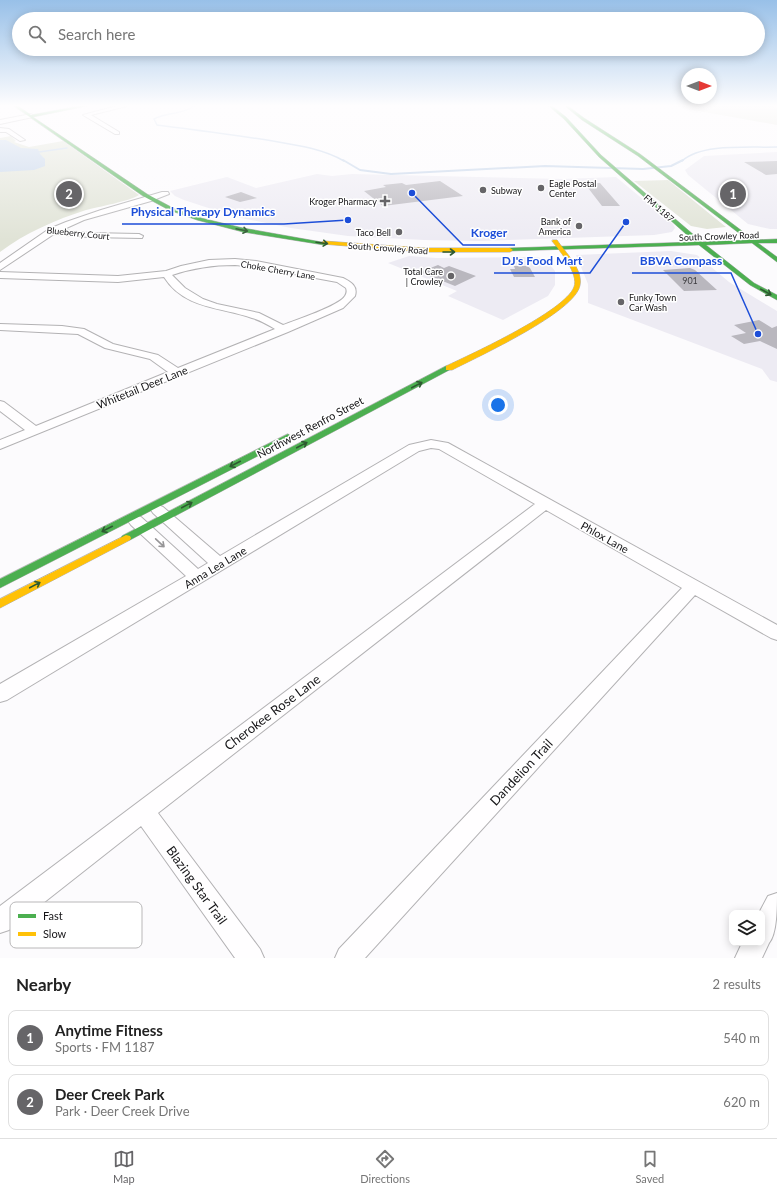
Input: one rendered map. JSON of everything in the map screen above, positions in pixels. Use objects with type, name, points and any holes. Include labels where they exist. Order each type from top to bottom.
[{"type":"main road","name":"South Crowley Road","points":[[81,151],[150,198],[186,214],[238,229],[304,241],[490,244],[692,237],[748,232],[777,234]]},
{"type":"main road","name":"FM 1187","points":[[595,151],[654,202],[677,229],[692,237],[752,284],[777,298]]},
{"type":"main road","points":[[633,151],[680,186],[724,226],[748,232]]},
{"type":"main road","points":[[680,186],[688,188],[732,222],[748,232],[754,242],[777,260]]},
{"type":"main road","points":[[156,188],[174,199]]},
{"type":"main road","points":[[654,202],[664,206],[686,225],[700,230]]},
{"type":"main road","name":"South Crowley Road","points":[[196,208],[224,217],[278,229],[357,243],[439,252],[547,250],[754,242],[777,243]]},
{"type":"main road","points":[[651,238],[663,235]]},
{"type":"main road","points":[[546,305],[561,293],[575,295],[578,285],[571,265],[555,241]]},
{"type":"main road","points":[[541,242],[553,258]]},
{"type":"main road","points":[[777,243],[772,247],[777,255]]},
{"type":"main road","points":[[667,245],[705,253],[743,281],[752,284]]},
{"type":"main road","points":[[722,262],[718,254],[728,250],[743,249],[763,254],[777,264]]},
{"type":"main road","name":"Northwest Renfro Street","points":[[0,604],[542,319],[564,306],[575,295]]},
{"type":"main road","name":"Northwest Renfro Street","points":[[0,584],[295,433]]},
{"type":"street","points":[[0,267],[36,240],[52,231],[95,214],[165,194]]},
{"type":"street","points":[[29,236],[41,229],[88,211],[150,198]]},
{"type":"street","name":"Blueberry Court","points":[[41,229],[88,236],[139,236]]},
{"type":"street","name":"Choke Cherry Lane","points":[[0,275],[118,279],[168,274],[184,268],[209,263],[248,263],[340,280],[348,283],[351,288],[351,296],[348,301],[284,330]]},
{"type":"street","points":[[168,274],[174,283],[193,298],[208,306],[251,314],[284,330]]},
{"type":"street","points":[[0,327],[62,328],[80,332],[110,346],[154,357],[177,373]]},
{"type":"street","name":"Whitetail Deer Lane","points":[[0,444],[284,330]]},
{"type":"street","points":[[0,405],[35,431]]},
{"type":"street","name":"Phlox Lane","points":[[431,444],[443,446],[777,633]]},
{"type":"street","name":"Anna Lea Lane","points":[[0,694],[414,448],[431,444]]},
{"type":"street","name":"Cherokee Rose Lane","points":[[25,902],[545,503]]},
{"type":"street","points":[[154,505],[219,564]]},
{"type":"street","points":[[132,516],[197,577]]},
{"type":"street","name":"Dandelion Trail","points":[[348,958],[694,586]]},
{"type":"street","name":"Blazing Star Trail","points":[[143,812],[251,958]]},
{"type":"street","points":[[765,927],[777,905]]},
{"type":"street","name":"Cherokee Rose Lane","points":[[0,921],[10,913]]},
{"type":"street","points":[[748,958],[754,946]]},
{"type":"shaded area","points":[[0,151],[77,151],[139,195],[122,202],[86,210],[63,218],[30,233],[0,252]]},
{"type":"shaded area","points":[[777,152],[777,229],[748,224],[688,175],[685,170],[704,156]]},
{"type":"shaded area","points":[[317,174],[332,176],[352,174],[563,179],[616,177],[673,224],[675,228],[672,232],[654,235],[478,241],[348,236],[291,228],[236,217],[184,200],[175,196],[170,191],[227,177],[256,188]]},
{"type":"shaded area","points":[[668,180],[726,227],[707,229],[691,226],[634,181]]},
{"type":"shaded area","points":[[671,251],[697,255],[729,282],[777,311],[777,382],[770,380],[762,369],[588,303],[588,284],[576,255]]},
{"type":"shaded area","points":[[409,256],[436,258],[537,257],[546,260],[555,271],[555,285],[548,296],[503,320],[448,296],[457,291],[388,263]]},
{"type":"water","points":[[0,151],[39,151],[45,159],[45,166],[34,170],[0,172]]},
{"type":"building","points":[[777,161],[777,174],[766,175],[744,162]]},
{"type":"building","points":[[440,181],[463,196],[383,206],[364,191],[386,187],[383,185],[402,183],[406,185]]},
{"type":"building","points":[[600,183],[620,206],[602,206],[585,184]]},
{"type":"building","points":[[241,192],[257,198],[240,202],[225,197]]},
{"type":"building","name":"Total Care | Crowley","points":[[438,265],[444,268],[449,266],[476,276],[455,286],[420,272]]},
{"type":"building","points":[[514,266],[527,266],[530,268],[535,277],[514,277],[510,269],[515,269]]},
{"type":"building","points":[[690,268],[695,270],[717,290],[684,291],[663,270]]},
{"type":"building","points":[[759,320],[772,328],[777,326],[777,349],[760,341],[744,344],[731,336],[746,333],[734,325]]},
{"type":"waterway","points":[[39,152],[48,151]]},
{"type":"waterway","points":[[321,151],[344,161]]},
{"type":"waterway","points":[[682,161],[691,155],[703,151]]},
{"type":"waterway","points":[[343,160],[360,170],[391,174],[545,166],[643,169],[671,166],[683,160]]},
{"type":"traffic: fast","points":[[80,151],[145,195],[171,209],[199,219],[243,230],[324,243]]},
{"type":"traffic: fast","points":[[595,151],[692,237],[752,284],[777,298]]},
{"type":"traffic: fast","points":[[632,151],[777,260]]},
{"type":"traffic: fast","points":[[510,250],[777,241]]},
{"type":"traffic: fast","points":[[126,538],[449,368]]},
{"type":"traffic: fast","points":[[0,584],[288,437]]},
{"type":"traffic: slow","points":[[449,368],[520,332],[558,308],[571,297],[577,287],[576,275],[570,263],[555,241]]},
{"type":"traffic: slow","points":[[324,243],[423,250],[510,250]]},
{"type":"traffic: slow","points":[[0,604],[126,538]]},
{"type":"place","name":"Eagle Postal Center","points":[[541,188]]},
{"type":"place","name":"Subway","points":[[483,190]]},
{"type":"place","name":"Kroger","points":[[412,193]]},
{"type":"place","name":"Deer Creek Park","points":[[69,194]]},
{"type":"place","name":"Anytime Fitness","points":[[733,194]]},
{"type":"place","name":"Kroger Pharmacy","points":[[385,201]]},
{"type":"place","name":"Physical Therapy Dynamics","points":[[348,220]]},
{"type":"place","name":"DJ's Food Mart","points":[[626,222]]},
{"type":"place","name":"Bank of America","points":[[579,226]]},
{"type":"place","name":"Taco Bell","points":[[399,232]]},
{"type":"place","name":"Total Care | Crowley","points":[[451,276]]},
{"type":"place","name":"Funky Town Car Wash","points":[[621,302]]},
{"type":"place","name":"BBVA Compass","points":[[758,334]]}]
